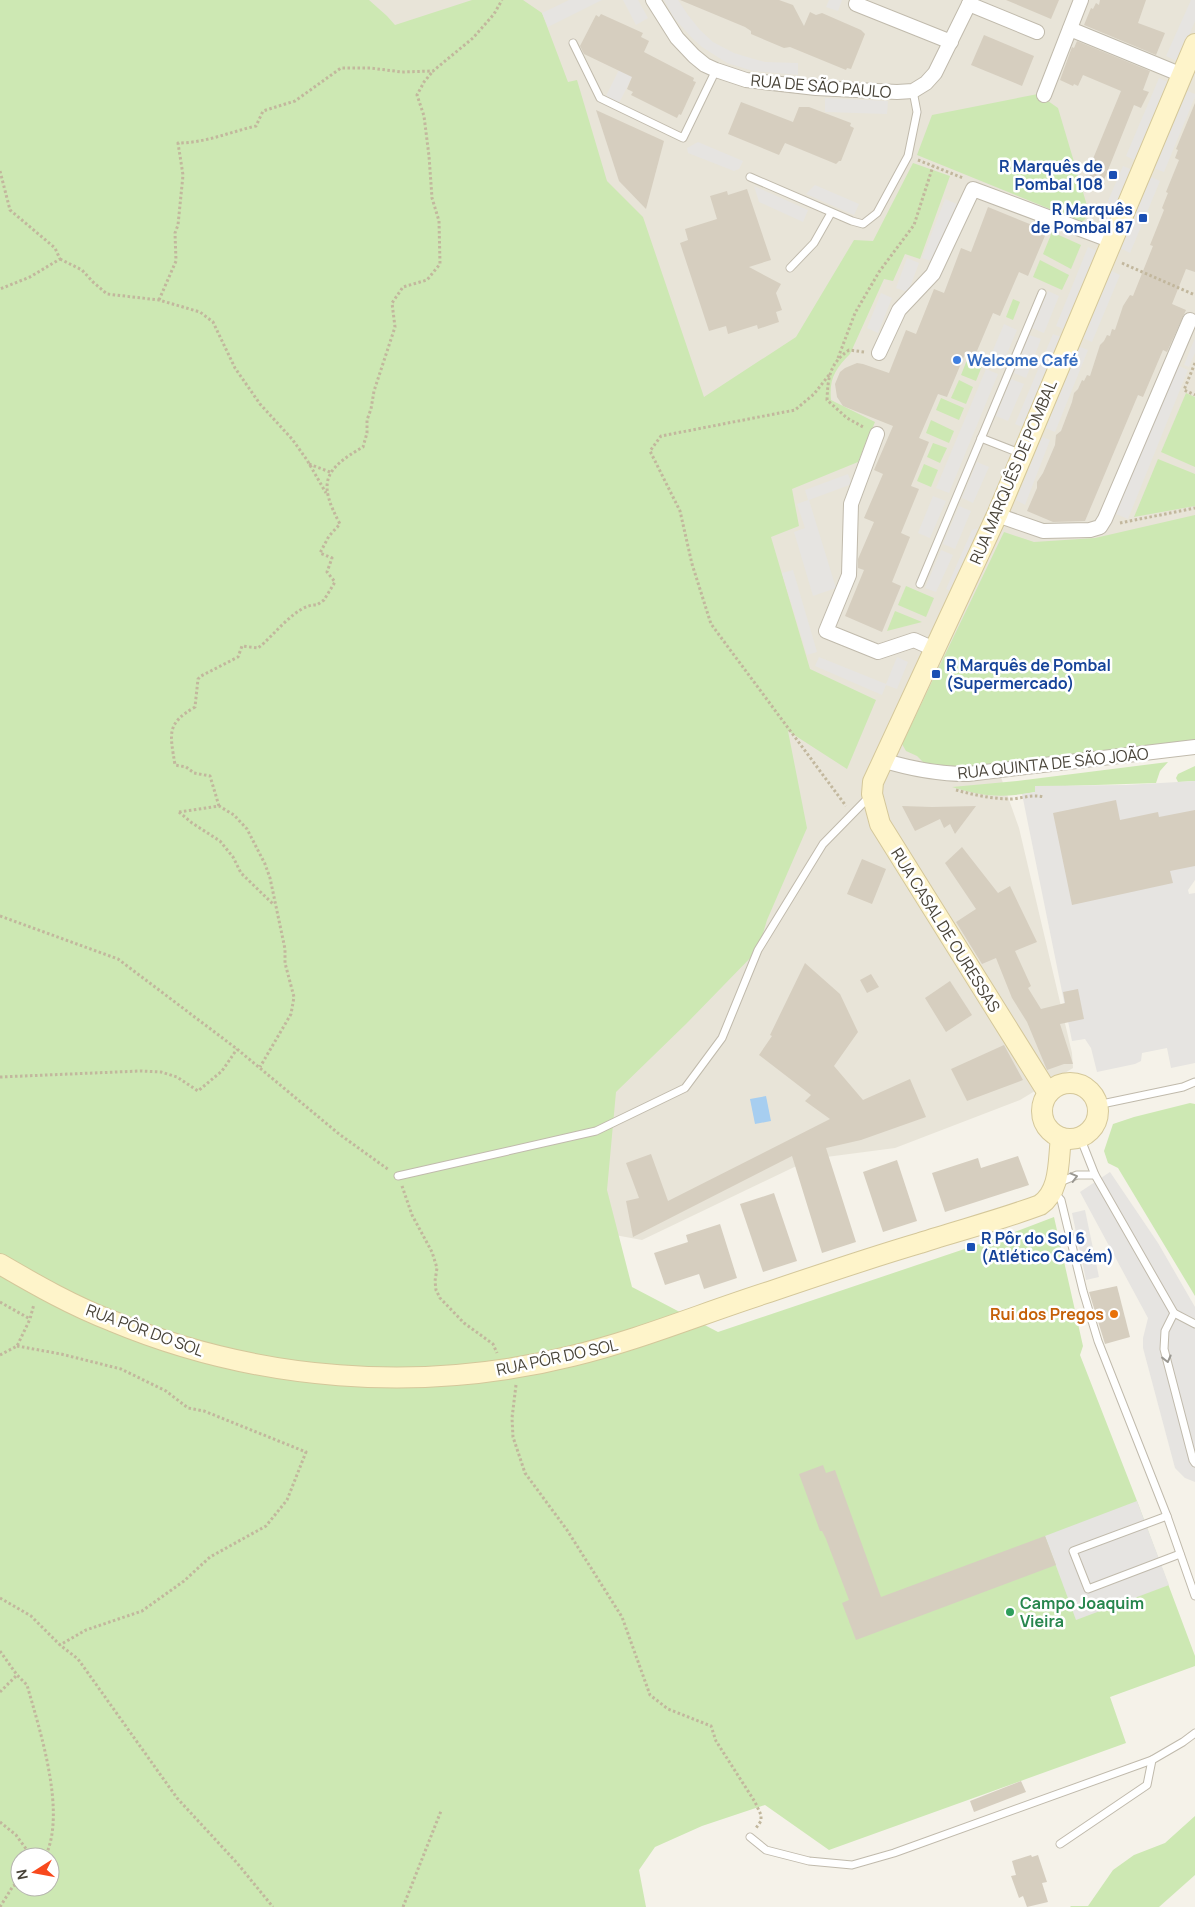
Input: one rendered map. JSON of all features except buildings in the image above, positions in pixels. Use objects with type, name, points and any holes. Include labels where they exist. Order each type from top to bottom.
[{"type":"street","name":"RUA DE SÃO PAULO","points":[[653,0],[677,38],[694,56],[705,65],[716,70],[746,80],[816,88],[880,92],[913,91],[926,83],[935,73],[970,2]]},
{"type":"street","points":[[1044,95],[1081,0]]},
{"type":"street","points":[[970,2],[1037,32]]},
{"type":"street","points":[[856,4],[951,42]]},
{"type":"street","points":[[1070,29],[1182,76]]},
{"type":"street","name":"RUA MARQUÊS DE POMBAL","points":[[882,760],[996,515],[1195,44]]},
{"type":"street","points":[[879,353],[900,310],[932,274],[973,189],[1109,248]]},
{"type":"street","points":[[996,515],[1043,531],[1090,530],[1100,527],[1190,320]]},
{"type":"street","points":[[876,434],[851,504],[849,575],[826,632],[878,652],[914,640],[934,648]]},
{"type":"street","name":"RUA QUINTA DE SÃO JOÃO","points":[[882,760],[926,772],[968,774],[1195,747]]},
{"type":"street","name":"RUA CASAL DE OURESSAS","points":[[882,760],[872,794],[880,824],[1048,1093]]},
{"type":"street","points":[[1063,1084],[1081,1085],[1088,1090],[1097,1106],[1095,1123],[1090,1130],[1070,1137],[1053,1134],[1046,1127],[1043,1119],[1043,1101],[1055,1087],[1063,1084]]},
{"type":"street","points":[[1054,1188],[1070,1137]]},
{"type":"street","name":"RUA PÔR DO SOL","points":[[0,1264],[45,1290],[111,1321],[150,1336],[207,1353],[261,1365],[331,1375],[437,1376],[507,1369],[571,1357],[628,1341],[706,1312],[918,1243],[1021,1212],[1044,1202],[1054,1188]]},
{"type":"lane","points":[[573,42],[600,98],[683,138],[716,70]]},
{"type":"lane","points":[[750,177],[852,222],[863,224],[877,213],[908,156],[917,112],[913,91]]},
{"type":"lane","points":[[790,268],[814,243],[831,212]]},
{"type":"lane","points":[[920,584],[1042,293]]},
{"type":"lane","points":[[981,438],[1022,454]]},
{"type":"lane","points":[[398,1176],[596,1131],[685,1088],[722,1038],[758,950],[823,844],[872,794]]},
{"type":"lane","points":[[1097,1106],[1183,1087],[1195,1082]]},
{"type":"lane","points":[[1070,1137],[1095,1175],[1174,1313],[1195,1324]]},
{"type":"lane","points":[[1095,1175],[1069,1177],[1054,1188],[1061,1200],[1083,1291],[1098,1340],[1195,1596]]},
{"type":"lane","points":[[1174,1313],[1165,1331],[1164,1349],[1195,1463]]},
{"type":"lane","points":[[1166,1516],[1073,1551],[1088,1589],[1180,1554]]},
{"type":"lane","points":[[750,1837],[766,1850],[809,1860],[852,1864],[870,1861],[1152,1760],[1195,1733]]},
{"type":"lane","points":[[1060,1844],[1147,1785],[1152,1760]]},
{"type":"path","points":[[326,494],[330,472],[346,457],[364,447],[367,420],[372,409],[374,391],[395,328],[392,303],[402,287],[427,280],[440,264],[440,221],[432,198],[424,116],[417,95],[433,71],[472,38],[494,14],[502,0]]},
{"type":"path","points":[[159,300],[176,261],[175,232],[178,225],[183,175],[178,144],[195,143],[256,126],[263,111],[295,101],[341,68],[370,68],[402,72],[433,71]]},
{"type":"path","points":[[908,156],[964,178],[973,189]]},
{"type":"path","points":[[852,814],[711,624],[692,564],[680,511],[650,451],[661,436],[795,410],[814,394],[829,375],[838,358],[855,313],[879,272],[914,225],[933,166]]},
{"type":"path","points":[[0,171],[10,210],[55,248],[60,259],[82,270],[107,294],[159,300],[200,312],[213,322],[235,368],[260,404],[292,439],[309,464],[340,524],[329,536],[320,553],[332,558],[327,572],[335,582],[324,600],[317,605],[311,604],[300,610],[258,648],[242,646],[238,657],[201,676],[198,679],[195,707],[180,716],[174,723],[172,747],[175,764],[186,767],[194,773],[210,776],[219,806]]},
{"type":"path","points":[[1109,248],[1195,294]]},
{"type":"path","points":[[0,289],[30,277],[60,259]]},
{"type":"path","points":[[838,358],[849,350],[879,353]]},
{"type":"path","points":[[1195,363],[1184,390],[1195,395]]},
{"type":"path","points":[[829,375],[827,400],[847,418],[876,434]]},
{"type":"path","points":[[309,464],[330,472]]},
{"type":"path","points":[[1100,527],[1195,508]]},
{"type":"path","points":[[953,789],[982,797],[1011,799],[1036,795],[1044,797]]},
{"type":"path","points":[[260,1067],[291,1014],[294,997],[270,878],[247,830],[234,815],[219,806],[179,812],[220,841],[233,857],[242,873],[275,905]]},
{"type":"path","points":[[0,916],[118,959],[260,1067],[339,1134],[398,1176],[412,1215],[432,1252],[437,1268],[436,1290],[440,1298],[464,1322],[493,1344],[498,1356],[517,1381],[512,1418],[513,1437],[524,1473],[567,1530],[622,1616],[650,1695],[668,1709],[711,1726],[716,1741],[755,1802],[761,1816],[750,1837]]},
{"type":"path","points":[[0,1077],[132,1071],[162,1072],[177,1078],[198,1091],[222,1071],[237,1049]]},
{"type":"path","points":[[0,1355],[17,1346],[30,1319],[35,1298]]},
{"type":"path","points":[[0,1302],[30,1319]]},
{"type":"path","points":[[17,1346],[121,1368],[166,1391],[188,1408],[204,1411],[306,1452],[287,1500],[266,1526],[210,1557],[184,1581],[142,1611],[86,1630],[60,1644]]},
{"type":"path","points":[[0,1598],[31,1616],[78,1659],[177,1798],[237,1862],[273,1907]]},
{"type":"path","points":[[0,1650],[16,1675],[28,1685],[53,1787],[54,1810],[50,1847]]},
{"type":"path","points":[[0,1692],[16,1675]]},
{"type":"path","points":[[403,1907],[442,1811]]},
{"type":"path","points":[[0,1822],[16,1835],[25,1847]]},
{"type":"path","points":[[0,1907],[10,1891]]},
{"type":"shaded area","points":[[145,0],[1195,0],[1195,527],[985,732],[1019,828],[1072,1053],[1073,1068],[1020,1100],[895,1148],[811,1159],[642,1240],[604,1233]]},
{"type":"shaded area","points":[[569,0],[602,0],[548,27],[542,13]]},
{"type":"shaded area","points":[[623,0],[638,0],[648,18],[636,25]]},
{"type":"shaded area","points":[[664,0],[678,0],[700,30],[713,42],[734,53],[765,62],[798,63],[798,75],[753,71],[727,63],[702,47],[692,38],[674,18]]},
{"type":"shaded area","points":[[829,0],[842,0],[838,11],[826,7]]},
{"type":"shaded area","points":[[1191,0],[1195,0],[1195,21],[1178,62],[1166,56]]},
{"type":"shaded area","points":[[619,70],[634,73],[619,103],[606,96]]},
{"type":"shaded area","points":[[1159,78],[1170,83],[1136,161],[1126,156]]},
{"type":"shaded area","points":[[1185,90],[1195,94],[1195,97],[1164,172],[1153,168]]},
{"type":"shaded area","points":[[825,98],[888,101],[887,114],[825,112]]},
{"type":"shaded area","points":[[698,142],[743,161],[739,169],[734,171],[688,153],[687,148]]},
{"type":"shaded area","points":[[1123,166],[1133,170],[1109,228],[1098,224]]},
{"type":"shaded area","points":[[1149,176],[1160,181],[1130,253],[1120,248]]},
{"type":"shaded area","points":[[815,185],[859,204],[854,215],[806,194]]},
{"type":"shaded area","points":[[754,186],[808,210],[803,222],[759,202]]},
{"type":"shaded area","points":[[945,199],[957,204],[934,262],[922,258]]},
{"type":"shaded area","points":[[1088,247],[1099,252],[1066,330],[1056,326]]},
{"type":"shaded area","points":[[907,258],[919,263],[908,292],[896,288]]},
{"type":"shaded area","points":[[1110,270],[1120,275],[1092,342],[1082,338]]},
{"type":"shaded area","points":[[1048,291],[1059,296],[1044,333],[1032,328]]},
{"type":"shaded area","points":[[881,293],[892,298],[878,333],[867,328]]},
{"type":"shaded area","points":[[1004,324],[1017,330],[1001,368],[988,362]]},
{"type":"shaded area","points":[[1053,334],[1063,338],[1025,428],[1015,424]]},
{"type":"shaded area","points":[[1029,335],[1041,339],[1026,378],[1014,373]]},
{"type":"shaded area","points":[[1195,338],[1195,353],[1189,367],[1184,365]]},
{"type":"shaded area","points":[[1078,346],[1088,350],[1055,432],[1045,428]]},
{"type":"shaded area","points":[[1177,365],[1188,370],[1128,519],[1116,514]]},
{"type":"shaded area","points":[[986,369],[998,374],[949,493],[936,488]]},
{"type":"shaded area","points":[[1011,379],[1024,384],[1008,421],[996,416]]},
{"type":"shaded area","points":[[1042,437],[1050,440],[1025,505],[1016,500]]},
{"type":"shaded area","points":[[977,462],[989,467],[973,503],[962,498]]},
{"type":"shaded area","points":[[848,474],[852,484],[809,500],[836,588],[813,596],[794,532],[805,528],[797,504],[808,500],[805,490]]},
{"type":"shaded area","points":[[933,496],[946,501],[930,538],[918,533]]},
{"type":"shaded area","points":[[959,506],[971,511],[955,549],[943,544]]},
{"type":"shaded area","points":[[981,527],[953,592],[946,589],[972,530]]},
{"type":"shaded area","points":[[941,550],[953,555],[936,592],[925,588]]},
{"type":"shaded area","points":[[793,570],[817,652],[807,655],[782,573]]},
{"type":"shaded area","points":[[819,657],[886,684],[897,657],[908,662],[897,689],[886,685],[882,695],[815,666]]},
{"type":"shaded area","points":[[1195,781],[1195,880],[1188,890],[1189,894],[1195,893],[1195,1063],[1171,1068],[1167,1048],[1142,1053],[1141,1061],[1135,1064],[1097,1072],[1091,1048],[1085,1039],[1072,1041],[1022,794],[1035,792],[1035,786],[1126,785]]},
{"type":"shaded area","points":[[1110,1172],[1158,1243],[1195,1307],[1195,1482],[1185,1478],[1175,1468],[1143,1348],[1143,1338],[1148,1318],[1080,1192]]},
{"type":"shaded area","points":[[1085,1210],[1099,1277],[1086,1280],[1072,1213]]},
{"type":"shaded area","points":[[1137,1501],[1169,1585],[1076,1620],[1045,1536]]},
{"type":"green space","points":[[0,0],[369,0],[395,25],[472,0],[523,0],[542,13],[568,82],[577,80],[607,181],[643,217],[704,397],[796,337],[854,240],[873,241],[913,163],[950,176],[920,259],[905,254],[893,281],[884,279],[850,354],[840,365],[832,380],[831,400],[875,422],[858,462],[792,489],[799,526],[771,537],[810,669],[876,700],[847,769],[788,731],[807,828],[767,920],[758,950],[616,1092],[607,1190],[632,1287],[718,1332],[1012,1233],[1054,1217],[1083,1346],[1080,1355],[1195,1656],[1195,1666],[1110,1697],[1126,1743],[829,1850],[765,1805],[702,1826],[655,1847],[639,1870],[646,1907],[0,1907]]},
{"type":"green space","points":[[1038,94],[1058,108],[1088,209],[1095,209],[1082,222],[917,155],[932,115]]},
{"type":"green space","points":[[1052,232],[1081,245],[1071,269],[1043,254]]},
{"type":"green space","points":[[1040,260],[1069,275],[1062,290],[1033,277]]},
{"type":"green space","points":[[1013,299],[1020,302],[1013,320],[1006,317]]},
{"type":"green space","points":[[967,360],[982,366],[976,381],[961,375]]},
{"type":"green space","points":[[959,380],[973,387],[966,404],[951,398]]},
{"type":"green space","points":[[1186,393],[1195,397],[1195,467],[1161,452]]},
{"type":"green space","points":[[941,398],[964,408],[959,420],[936,410]]},
{"type":"green space","points":[[931,420],[954,431],[949,443],[926,433]]},
{"type":"green space","points":[[933,443],[947,448],[940,463],[927,457]]},
{"type":"green space","points":[[1158,459],[1195,474],[1195,506],[1134,517]]},
{"type":"green space","points":[[924,464],[938,470],[931,487],[917,481]]},
{"type":"green space","points":[[1195,515],[1195,742],[957,770],[927,766],[917,756],[906,751],[902,744],[1004,532],[1034,542],[1095,538]]},
{"type":"green space","points":[[906,586],[934,598],[926,617],[898,605]]},
{"type":"green space","points":[[895,611],[922,622],[887,631]]},
{"type":"green space","points":[[1168,762],[1160,771],[1156,783],[1035,787],[1035,792],[1003,796],[983,795],[952,787],[1017,781]]},
{"type":"green space","points":[[1195,766],[1195,781],[1178,782],[1176,778],[1178,774]]},
{"type":"green space","points":[[1190,1103],[1195,1104],[1195,1296],[1118,1168],[1108,1163],[1104,1151],[1113,1124]]},
{"type":"green space","points":[[1195,1816],[1195,1875],[1159,1907],[1070,1907],[1088,1906],[1113,1870],[1134,1855],[1165,1843]]},
{"type":"water","points":[[766,1096],[771,1121],[755,1124],[750,1099]]},
{"type":"place","name":"R Marquês de Pombal 108","points":[[1113,175]]},
{"type":"place","name":"R Marquês de Pombal 87","points":[[1143,218]]},
{"type":"place","name":"Welcome Café","points":[[957,360]]},
{"type":"place","name":"R Marquês de Pombal (Supermercado)","points":[[936,674]]},
{"type":"place","name":"R Pôr do Sol 6 (Atlético Cacém)","points":[[971,1247]]},
{"type":"place","name":"Rui dos Pregos","points":[[1114,1314]]},
{"type":"place","name":"Campo Joaquim Vieira","points":[[1010,1612]]}]
